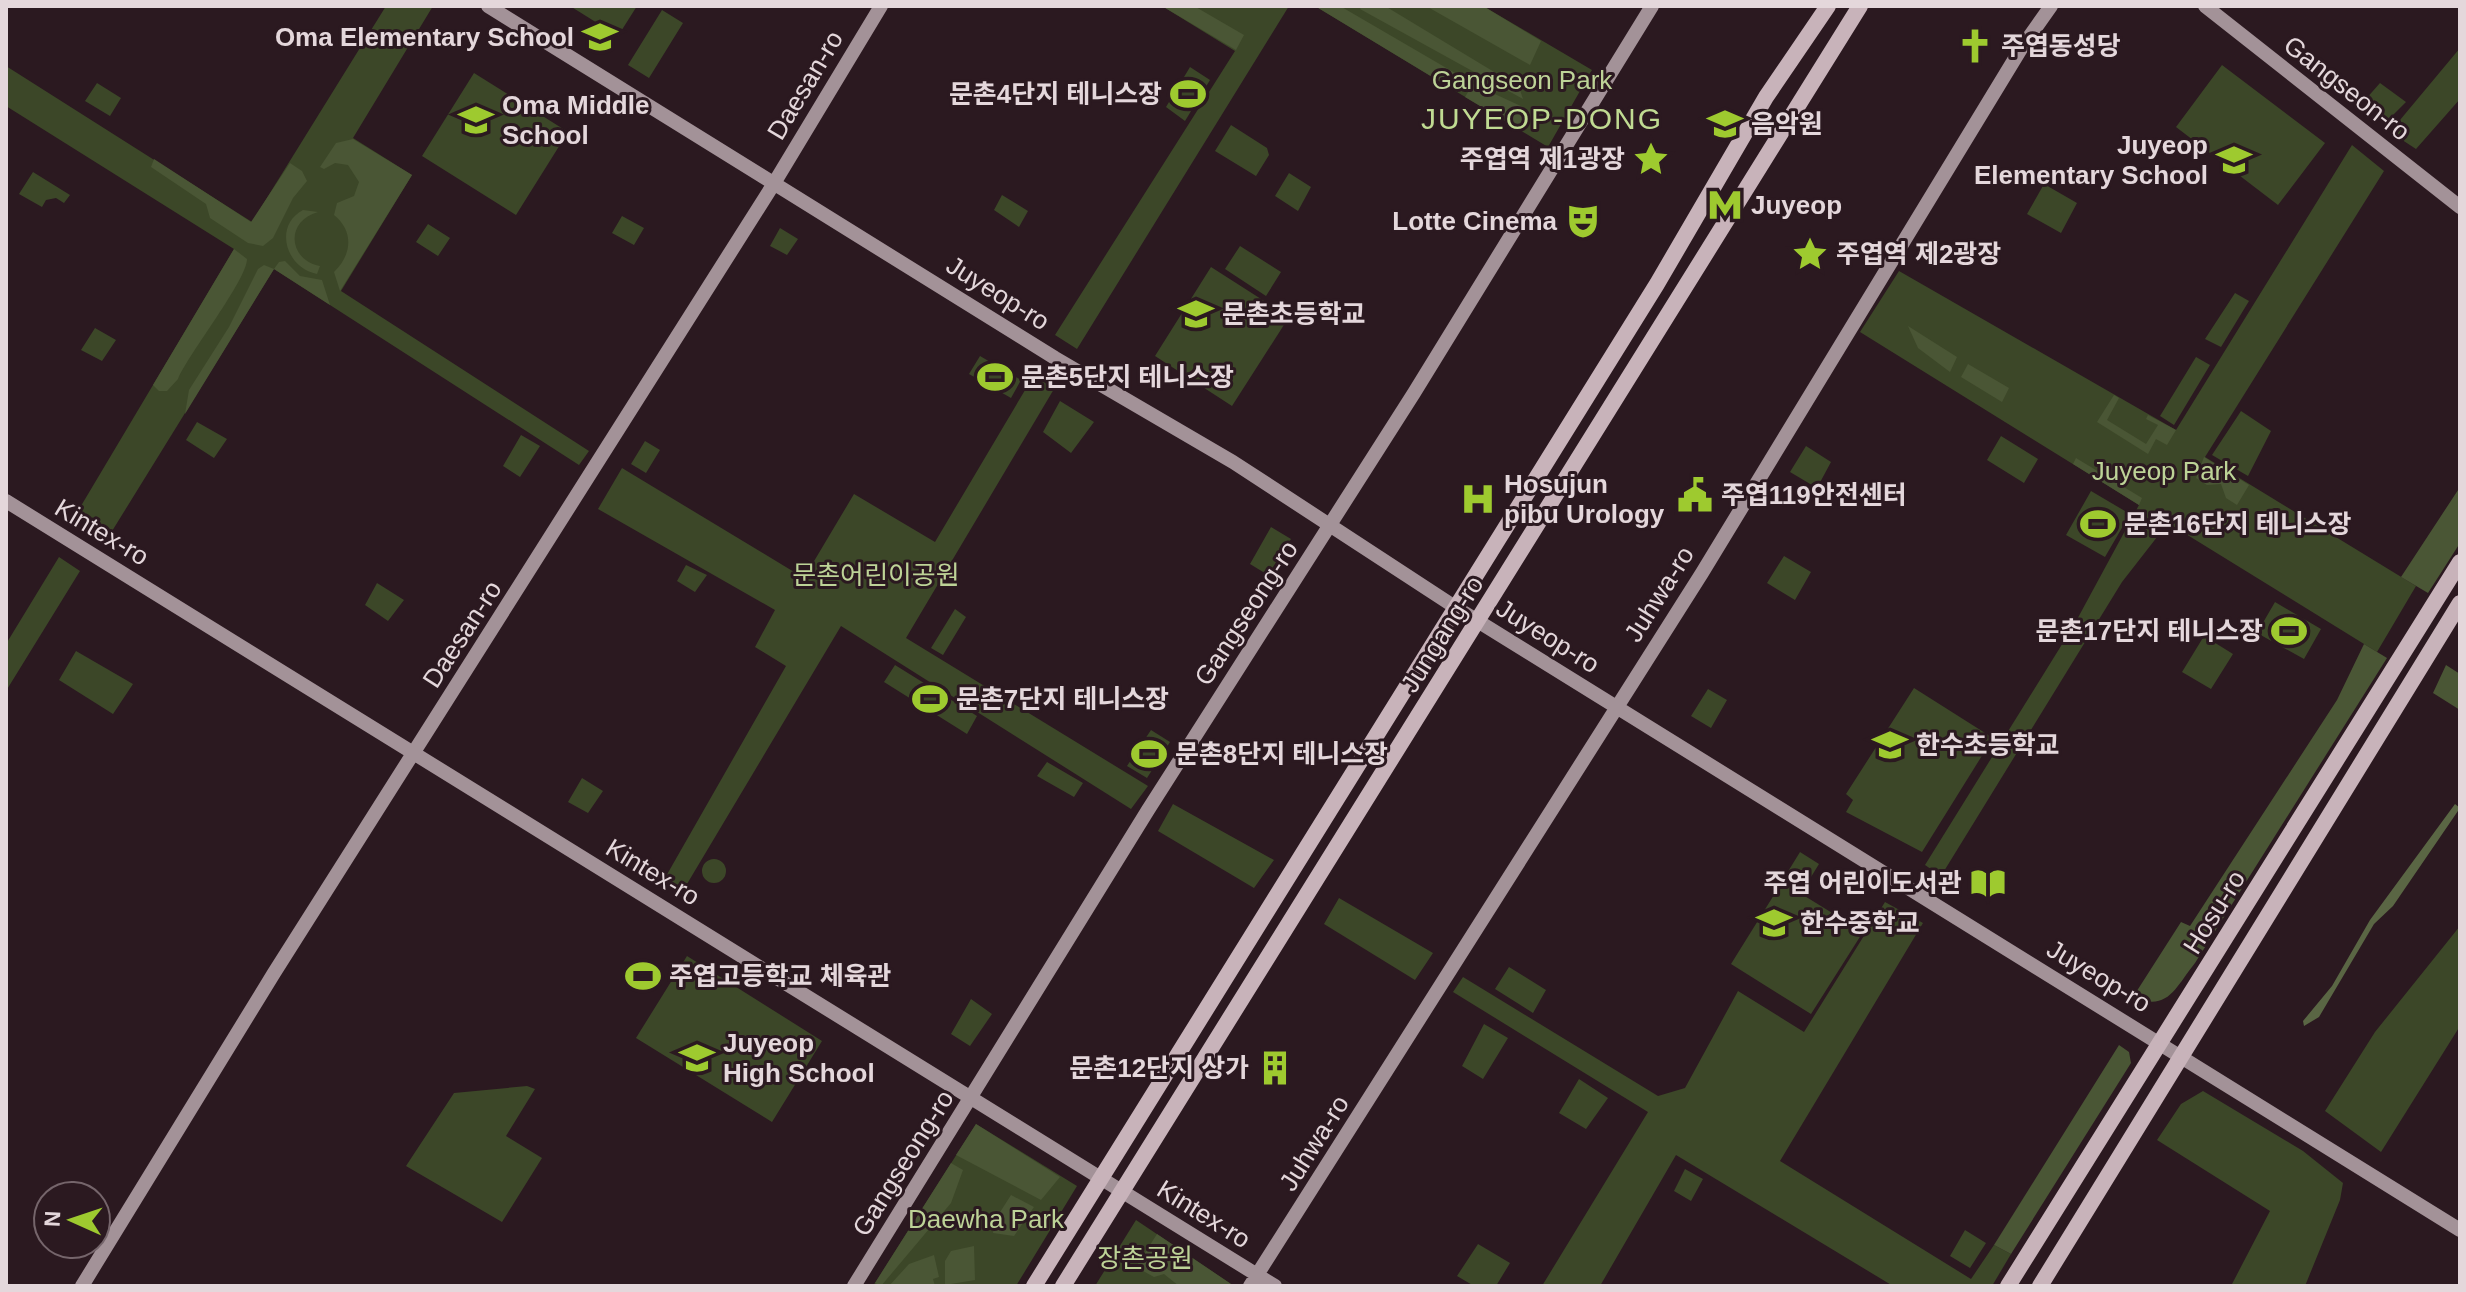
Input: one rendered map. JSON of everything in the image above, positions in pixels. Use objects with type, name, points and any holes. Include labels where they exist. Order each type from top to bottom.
[{"type":"main road","name":"Jungang-ro","points":[[1034,1286],[1657,284],[1766,97],[1828,6]]},
{"type":"main road","name":"Jungang-ro","points":[[1063,1286],[1860,6]]},
{"type":"main road","name":"Hosu-ro","points":[[2008,1286],[2460,562]]},
{"type":"main road","name":"Hosu-ro","points":[[2040,1286],[2179,1054],[2460,603]]},
{"type":"street","name":"Juyeop-ro","points":[[488,6],[773,185],[1233,462],[1455,607],[2460,1230]]},
{"type":"street","name":"Daesan-ro","points":[[82,1286],[773,185],[881,6]]},
{"type":"street","name":"Gangseong-ro","points":[[854,1286],[1652,6]]},
{"type":"street","name":"Juhwa-ro","points":[[1253,1280],[1702,573],[2027,38],[2051,6]]},
{"type":"street","name":"Gangseon-ro","points":[[2205,6],[2460,207]]},
{"type":"street","name":"Kintex-ro","points":[[6,501],[1102,1178],[1253,1280],[1275,1286]]},
{"type":"green space","points":[[386,6],[433,6],[353,138],[412,175],[341,291],[589,451],[579,465],[274,269],[109,536],[75,516],[234,249],[6,106],[6,66],[252,222]]},
{"type":"green space","points":[[570,6],[637,6],[618,36]]},
{"type":"green space","points":[[1162,6],[1289,6],[1077,349],[1055,335],[1235,51]]},
{"type":"green space","points":[[1162,6],[1194,6],[1244,35],[1236,50]]},
{"type":"green space","name":"Gangseon Park","points":[[1315,6],[1483,6],[1592,70],[1548,147]]},
{"type":"green space","points":[[1315,6],[1340,6],[1467,80],[1457,92]]},
{"type":"green space","points":[[1362,6],[1385,6],[1519,87],[1523,99],[1360,9]]},
{"type":"green space","points":[[1426,6],[1483,6],[1541,41],[1530,65]]},
{"type":"green space","points":[[662,10],[683,23],[649,78],[628,65]]},
{"type":"green space","points":[[2460,48],[2460,99],[2416,149],[2390,132]]},
{"type":"green space","points":[[2222,65],[2325,143],[2278,205],[2176,127]]},
{"type":"green space","name":"문촌4단지 테니스장","points":[[1190,67],[1210,80],[1185,121],[1166,107]]},
{"type":"green space","points":[[474,73],[568,132],[516,215],[422,156]]},
{"type":"green space","points":[[97,83],[121,98],[110,116],[85,101]]},
{"type":"green space","points":[[2380,83],[2406,102],[2388,120],[2365,100]]},
{"type":"green space","points":[[1473,84],[1523,107],[1524,118],[1517,128],[1465,97]]},
{"type":"green space","points":[[1231,125],[1267,148],[1269,155],[1256,176],[1215,151]]},
{"type":"green space","points":[[353,139],[412,175],[340,291],[334,272],[344,259],[348,236],[334,215],[337,203],[354,196],[359,182],[348,165],[335,163],[324,169],[320,167],[336,143]]},
{"type":"green space","name":"Juyeop Park","points":[[2352,145],[2384,171],[2205,457],[2416,586],[2377,652],[2168,523],[2122,582],[1941,876],[1925,865],[2074,625],[2139,505],[1860,332],[1899,271],[2176,430]]},
{"type":"green space","points":[[154,159],[251,222],[290,163],[302,171],[307,181],[293,198],[273,238],[263,246],[248,243],[210,218],[206,204],[151,167]]},
{"type":"green space","points":[[33,172],[70,195],[64,203],[56,198],[46,200],[42,207],[19,194]]},
{"type":"green space","points":[[1289,173],[1311,187],[1298,211],[1275,196]]},
{"type":"green space","points":[[2044,184],[2077,203],[2061,233],[2027,214]]},
{"type":"green space","points":[[1002,195],[1028,211],[1019,227],[994,210]]},
{"type":"green space","points":[[303,210],[318,212],[300,223],[295,240],[302,256],[320,266],[317,274],[298,264],[287,246],[288,226]]},
{"type":"green space","points":[[622,216],[644,228],[634,245],[612,233]]},
{"type":"green space","points":[[428,224],[450,238],[438,256],[416,242]]},
{"type":"green space","points":[[780,228],[798,239],[787,255],[770,246]]},
{"type":"green space","points":[[1240,246],[1281,272],[1266,296],[1225,269]]},
{"type":"green space","points":[[234,249],[247,259],[238,283],[178,379],[167,391],[159,391],[153,385]]},
{"type":"green space","points":[[285,261],[300,276],[322,280],[330,305],[274,269],[279,262]]},
{"type":"green space","points":[[264,265],[274,269],[185,414],[189,390],[229,327],[258,269]]},
{"type":"green space","points":[[1211,267],[1289,317],[1232,406],[1155,356]]},
{"type":"green space","points":[[2235,293],[2249,301],[2221,347],[2205,339]]},
{"type":"green space","points":[[1908,326],[1957,357],[1950,372],[1918,348]]},
{"type":"green space","points":[[95,328],[116,340],[102,361],[81,350]]},
{"type":"green space","name":"문촌5단지 테니스장","points":[[980,356],[1021,380],[1011,398],[969,374]]},
{"type":"green space","points":[[2196,357],[2210,365],[2174,425],[2160,416]]},
{"type":"green space","points":[[1968,364],[2009,388],[2002,402],[1961,377]]},
{"type":"green space","name":"문촌어린이공원","points":[[1034,375],[1054,389],[906,638],[1148,786],[1131,809],[841,626],[684,889],[665,878],[786,666],[755,647],[775,610],[598,509],[622,468],[804,578],[854,494],[935,542]]},
{"type":"green space","points":[[2114,395],[2119,398],[2107,420],[2146,444],[2158,425],[2146,419],[2148,415],[2176,430],[2167,445],[2156,439],[2148,454],[2097,422]]},
{"type":"green space","points":[[1060,401],[1094,422],[1071,453],[1043,432]]},
{"type":"green space","points":[[2241,411],[2271,431],[2248,476],[2212,455]]},
{"type":"green space","points":[[197,422],[227,439],[214,458],[186,440]]},
{"type":"green space","points":[[521,435],[540,446],[520,477],[503,466]]},
{"type":"green space","points":[[2001,436],[2038,459],[2024,483],[1987,460]]},
{"type":"green space","points":[[645,441],[660,450],[646,473],[631,464]]},
{"type":"green space","points":[[1806,446],[1831,462],[1817,488],[1790,472]]},
{"type":"green space","points":[[2204,457],[2249,485],[2237,505],[2226,498],[2221,484],[2207,485],[2196,478]]},
{"type":"green space","points":[[2076,458],[2142,498],[2139,505],[2073,464]]},
{"type":"green space","points":[[2460,487],[2460,543],[2428,593],[2401,577]]},
{"type":"green space","name":"문촌16단지 테니스장","points":[[2091,491],[2130,514],[2105,557],[2066,535]]},
{"type":"green space","points":[[1271,527],[1291,539],[1268,575],[1250,564]]},
{"type":"green space","points":[[1784,556],[1811,572],[1795,600],[1767,583]]},
{"type":"green space","points":[[59,557],[80,571],[6,691],[6,644]]},
{"type":"green space","points":[[686,565],[707,575],[695,592],[677,581]]},
{"type":"green space","points":[[377,583],[404,600],[388,621],[365,605]]},
{"type":"green space","name":"문촌17단지 테니스장","points":[[2275,602],[2321,629],[2304,659],[2257,633]]},
{"type":"green space","points":[[955,609],[966,617],[943,655],[931,648]]},
{"type":"green space","points":[[2204,636],[2233,654],[2211,689],[2182,672]]},
{"type":"green space","points":[[2364,644],[2387,658],[2195,963],[2176,989],[2163,999],[2155,1002],[2133,997],[2181,922],[2190,926],[2337,700]]},
{"type":"green space","points":[[76,651],[133,684],[113,714],[59,680]]},
{"type":"green space","name":"문촌7단지 테니스장","points":[[895,665],[977,716],[967,734],[884,682]]},
{"type":"green space","points":[[2446,665],[2460,674],[2460,710],[2433,693]]},
{"type":"green space","points":[[1914,688],[1993,738],[1922,852],[1846,812],[1853,800],[1846,794]]},
{"type":"green space","points":[[1708,689],[1727,700],[1711,728],[1691,716]]},
{"type":"green space","name":"문촌8단지 테니스장","points":[[1151,730],[1170,742],[1147,778],[1127,766]]},
{"type":"green space","points":[[1047,762],[1083,783],[1074,797],[1037,776]]},
{"type":"green space","points":[[582,778],[603,791],[588,813],[568,802]]},
{"type":"green space","points":[[1173,804],[1274,860],[1254,888],[1158,831]]},
{"type":"green space","points":[[1800,852],[1819,864],[1803,890],[1784,878]]},
{"type":"green space","points":[[714,859],[723,862],[726,871],[723,880],[714,883],[705,880],[702,871],[705,862]]},
{"type":"green space","points":[[1782,882],[1863,932],[1811,1014],[1731,964]]},
{"type":"green space","points":[[1339,898],[1433,953],[1415,980],[1324,924]]},
{"type":"green space","points":[[1885,902],[1923,923],[1780,1161],[1971,1279],[1994,1245],[2011,1254],[1992,1286],[1893,1286],[1676,1155],[1600,1286],[1542,1286],[1648,1112],[1453,992],[1463,977],[1658,1096],[1685,1088],[1738,991],[1804,1032]]},
{"type":"green space","points":[[2460,926],[2460,1026],[2381,1152],[2325,1111],[2375,1032]]},
{"type":"green space","points":[[687,956],[822,1041],[772,1122],[636,1038]]},
{"type":"green space","points":[[1509,967],[1546,990],[1533,1013],[1495,989]]},
{"type":"green space","points":[[971,999],[992,1014],[970,1046],[951,1034]]},
{"type":"green space","points":[[1484,1024],[1508,1038],[1483,1079],[1462,1066]]},
{"type":"green space","points":[[2119,1045],[2129,1052],[2131,1063],[2011,1254],[1994,1245]]},
{"type":"green space","points":[[1579,1079],[1608,1098],[1586,1129],[1559,1113]]},
{"type":"green space","points":[[527,1086],[535,1089],[506,1136],[542,1158],[502,1222],[406,1166],[454,1093]]},
{"type":"green space","points":[[2203,1091],[2303,1151],[2343,1183],[2340,1200],[2305,1286],[2231,1286],[2270,1211],[2157,1140],[2181,1104]]},
{"type":"green space","name":"Daewha Park","points":[[976,1124],[1077,1186],[1016,1286],[873,1286]]},
{"type":"green space","points":[[976,1124],[1060,1177],[1041,1200],[956,1155]]},
{"type":"green space","points":[[951,1163],[963,1170],[951,1203],[881,1286],[875,1283]]},
{"type":"green space","points":[[1685,1169],[1703,1179],[1691,1201],[1674,1191]]},
{"type":"green space","points":[[1011,1195],[1034,1207],[1014,1236],[993,1233],[995,1220]]},
{"type":"green space","name":"장촌공원","points":[[1136,1220],[1231,1284],[1230,1286],[1095,1286]]},
{"type":"green space","points":[[1965,1230],[1986,1243],[1970,1268],[1950,1256]]},
{"type":"green space","points":[[1157,1234],[1230,1286],[1179,1286],[1164,1274],[1154,1277],[1136,1267]]},
{"type":"green space","points":[[1478,1244],[1510,1263],[1496,1286],[1474,1286],[1457,1276]]},
{"type":"green space","points":[[974,1246],[975,1280],[945,1285],[945,1261],[951,1251]]},
{"type":"green space","points":[[934,1255],[939,1277],[933,1279],[935,1286],[889,1286],[909,1264]]},
{"type":"shaded area","points":[[2455,804],[2460,808],[2393,906],[2374,924],[2319,1017],[2304,1026],[2303,1021],[2332,986],[2370,920]]},
{"type":"place","name":"Oma Elementary School","points":[[600,37]]},
{"type":"place","name":"주엽동성당","points":[[1975,46]]},
{"type":"place","name":"문촌4단지 테니스장","points":[[1188,94]]},
{"type":"place","name":"Oma Middle School","points":[[476,120]]},
{"type":"place","name":"음악원","points":[[1725,124]]},
{"type":"place","name":"주엽역 제1광장","points":[[1651,159]]},
{"type":"place","name":"Juyeop Elementary School","points":[[2234,160]]},
{"type":"place","name":"Juyeop","points":[[1725,205]]},
{"type":"place","name":"Lotte Cinema","points":[[1583,221]]},
{"type":"place","name":"주엽역 제2광장","points":[[1810,254]]},
{"type":"place","name":"문촌초등학교","points":[[1196,314]]},
{"type":"place","name":"문촌5단지 테니스장","points":[[995,377]]},
{"type":"place","name":"주엽119안전센터","points":[[1695,495]]},
{"type":"place","name":"Hosujun pibu Urology","points":[[1478,499]]},
{"type":"place","name":"문촌16단지 테니스장","points":[[2098,524]]},
{"type":"place","name":"문촌17단지 테니스장","points":[[2289,631]]},
{"type":"place","name":"문촌7단지 테니스장","points":[[930,699]]},
{"type":"place","name":"한수초등학교","points":[[1890,745]]},
{"type":"place","name":"문촌8단지 테니스장","points":[[1149,754]]},
{"type":"place","name":"주엽 어린이도서관","points":[[1988,883]]},
{"type":"place","name":"한수중학교","points":[[1774,923]]},
{"type":"place","name":"주엽고등학교 체육관","points":[[643,976]]},
{"type":"place","name":"Juyeop High School","points":[[697,1058]]},
{"type":"place","name":"문촌12단지 상가","points":[[1275,1068]]},
{"type":"district","name":"JUYEOP-DONG","points":[[1542,118]]}]
